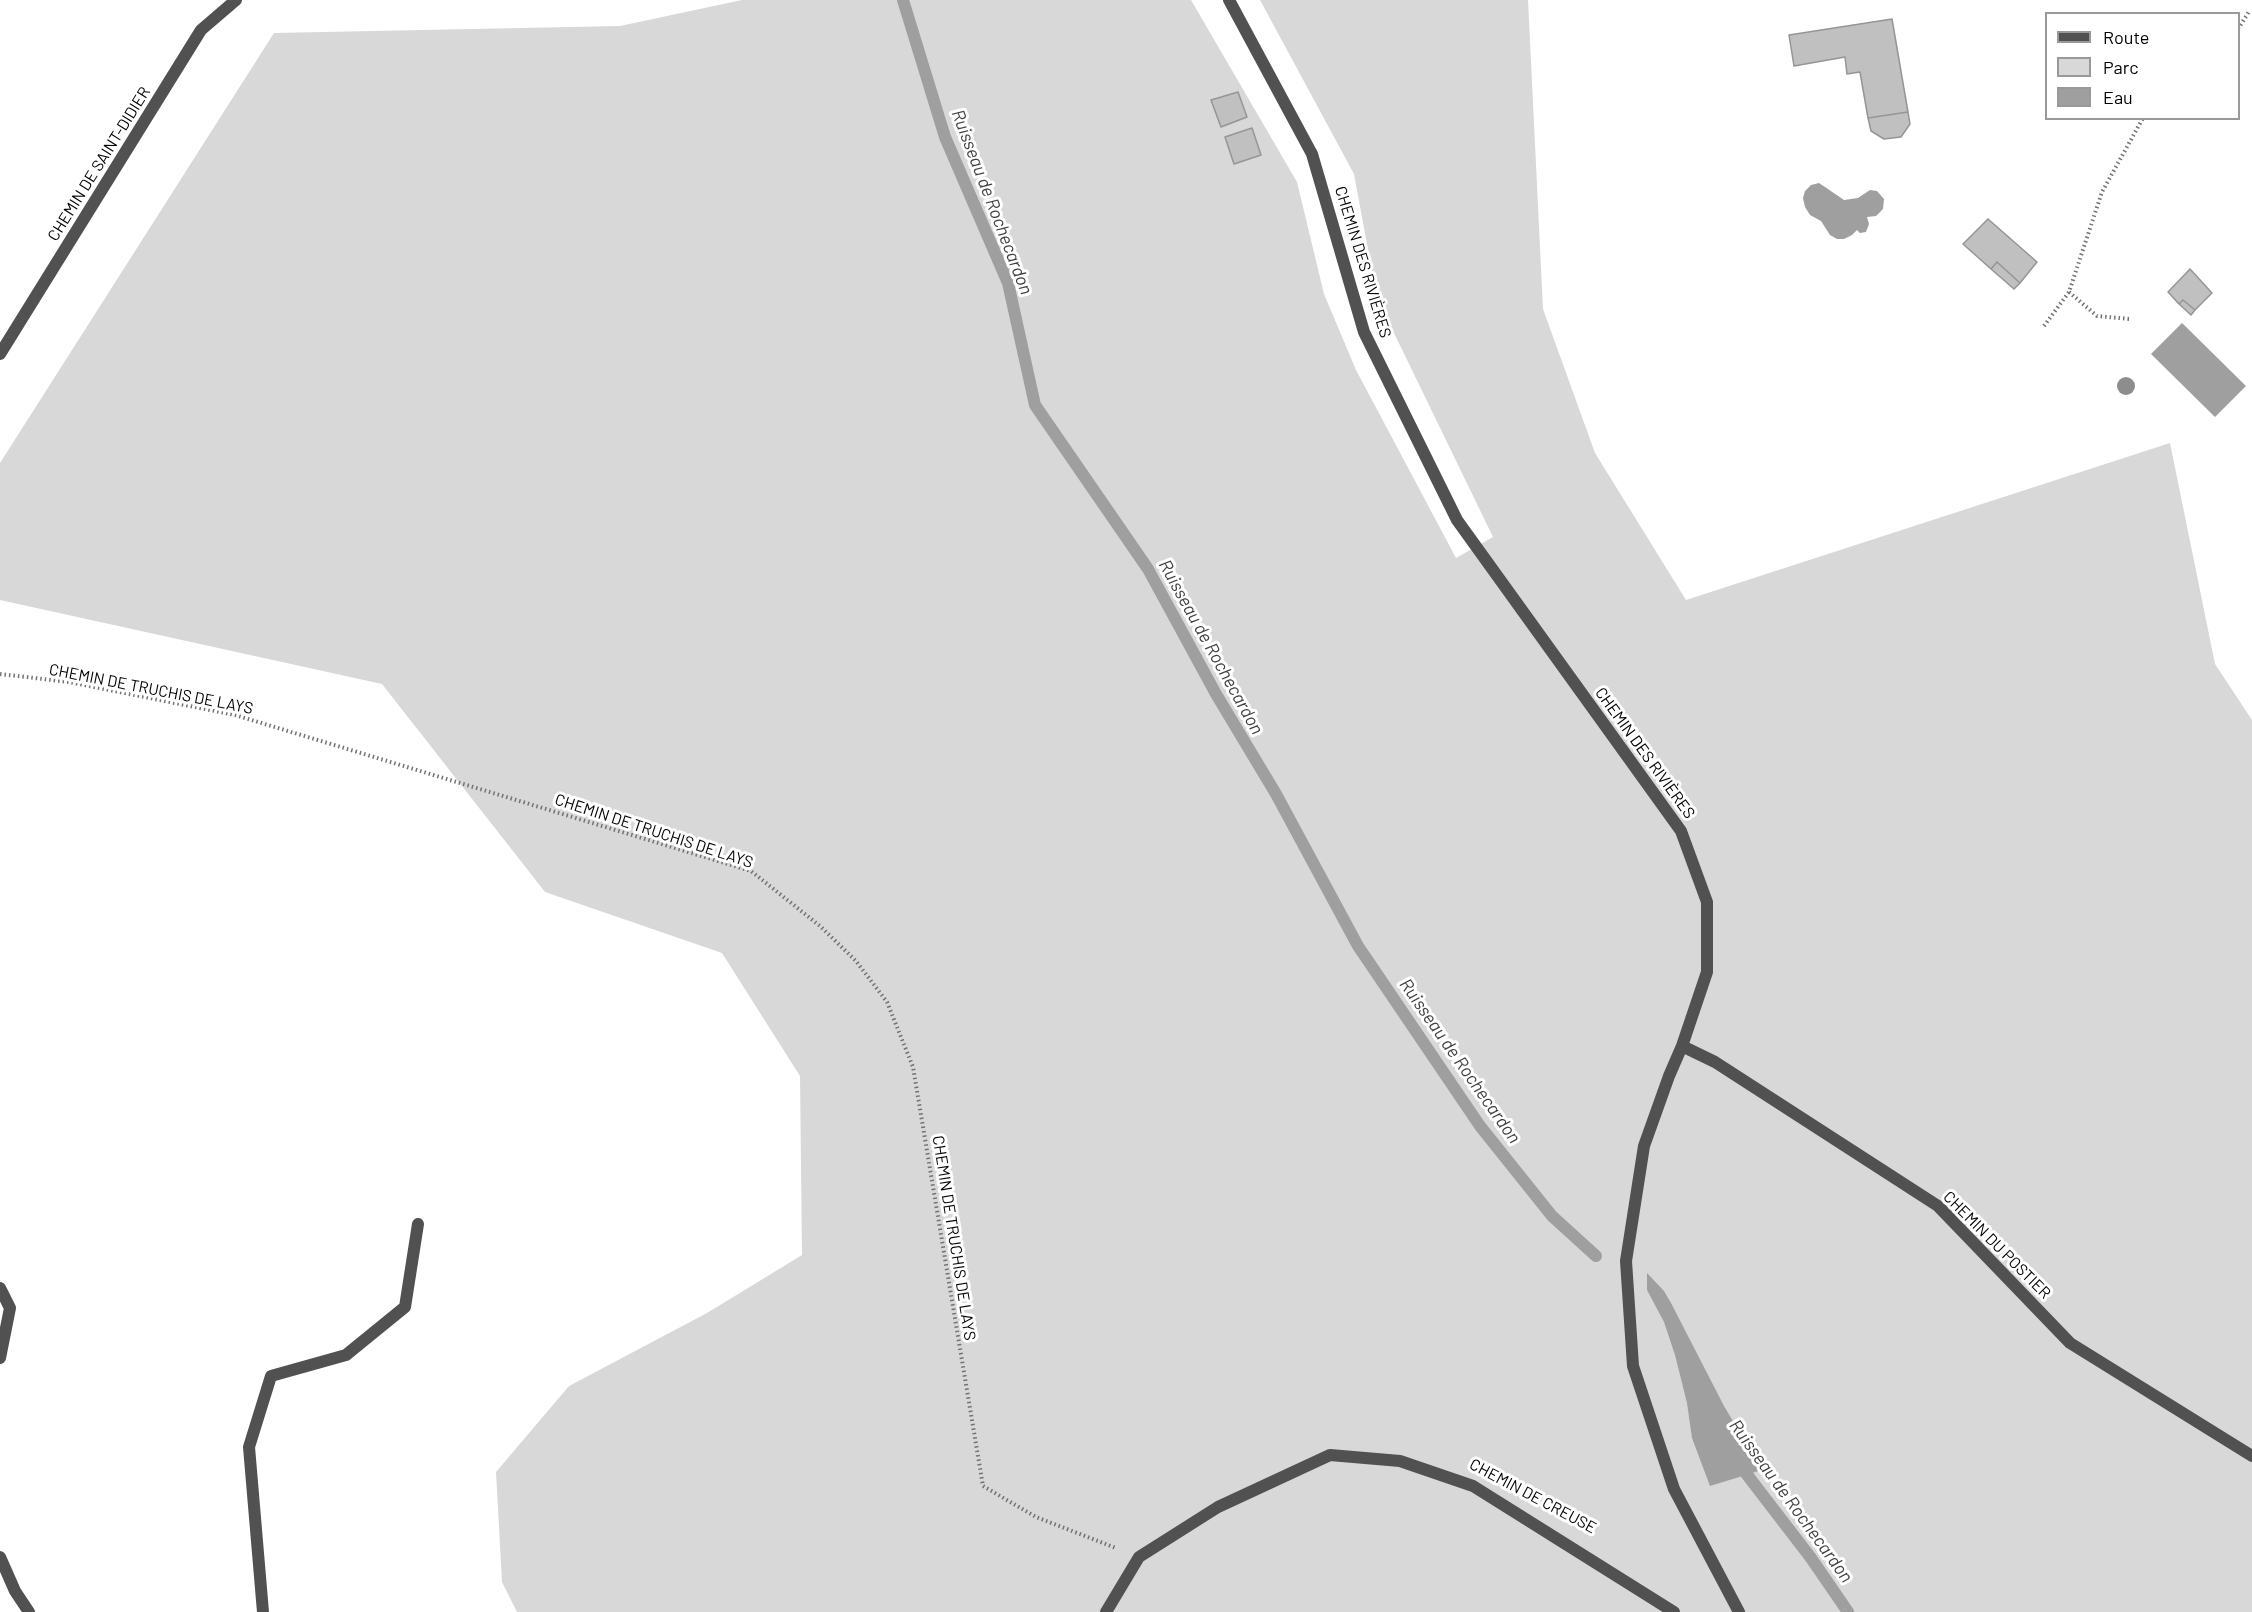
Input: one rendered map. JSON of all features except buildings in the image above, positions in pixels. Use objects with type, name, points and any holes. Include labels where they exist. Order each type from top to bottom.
[{"type":"street","name":"CHEMIN DE SAINT-DIDIER","points":[[0,354],[201,30],[236,0]]},
{"type":"street","name":"CHEMIN DES RIVIÈRES","points":[[1229,0],[1312,154],[1364,332],[1457,520],[1681,831],[1707,902],[1707,972],[1644,1146],[1626,1261],[1633,1366],[1674,1489],[1738,1612]]},
{"type":"street","name":"CHEMIN DU POSTIER","points":[[1682,1046],[1711,1059],[1938,1206],[2070,1343],[2252,1456]]},
{"type":"street","points":[[263,1612],[249,1447],[271,1376],[346,1355],[405,1308],[418,1224]]},
{"type":"street","points":[[0,1288],[10,1308],[0,1358]]},
{"type":"street","name":"CHEMIN DE CREUSE","points":[[1106,1612],[1139,1557],[1218,1507],[1329,1455],[1400,1461],[1473,1486],[1674,1612]]},
{"type":"street","points":[[0,1557],[15,1591],[29,1612]]},
{"type":"path","points":[[2240,26],[2250,10]]},
{"type":"path","points":[[2044,326],[2069,292],[2102,192],[2142,120]]},
{"type":"path","points":[[2069,292],[2097,316],[2130,319]]},
{"type":"path","name":"CHEMIN DE TRUCHIS DE LAYS","points":[[0,674],[69,682],[236,715],[751,871],[820,926],[856,961],[887,1002],[913,1066],[983,1486],[1036,1517],[1139,1557]]},
{"type":"green space","points":[[742,0],[1191,0],[1297,182],[1324,294],[1356,370],[1456,558],[1493,537],[1377,298],[1354,174],[1260,0],[1528,0],[1543,309],[1595,453],[1686,600],[2170,443],[2215,664],[2252,720],[2252,1612],[517,1612],[502,1582],[496,1472],[569,1386],[707,1313],[802,1255],[800,1076],[722,953],[545,892],[382,684],[0,600],[0,463],[274,33],[620,26]]},
{"type":"water","points":[[1819,183],[1844,200],[1858,198],[1870,190],[1877,191],[1884,199],[1883,209],[1876,216],[1867,217],[1869,224],[1866,232],[1860,233],[1857,230],[1844,239],[1837,239],[1830,235],[1821,221],[1810,215],[1805,207],[1803,198],[1805,191],[1811,185]]},
{"type":"water","points":[[2182,323],[2246,386],[2215,417],[2151,354]]},
{"type":"water","points":[[1647,1273],[1664,1291],[1724,1406],[1762,1470],[1710,1486],[1692,1438],[1687,1403],[1675,1355],[1664,1322],[1647,1290]]},
{"type":"waterway","name":"Ruisseau de Rochecardon","points":[[903,0],[945,137],[1008,283],[1035,405],[1148,569],[1216,694],[1276,794],[1358,946],[1480,1126],[1552,1216],[1596,1256]]},
{"type":"waterway","name":"Ruisseau de Rochecardon","points":[[1738,1463],[1811,1558],[1848,1612]]}]
